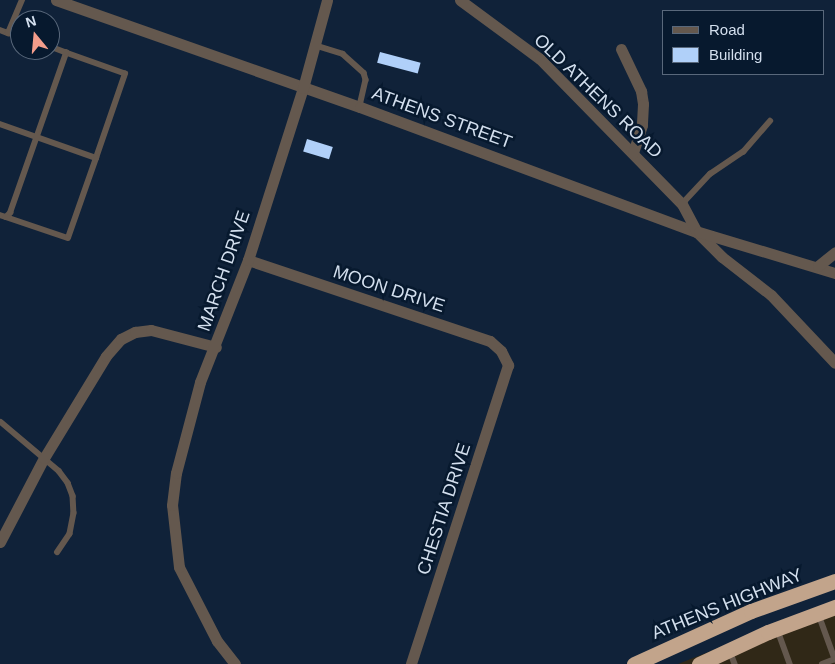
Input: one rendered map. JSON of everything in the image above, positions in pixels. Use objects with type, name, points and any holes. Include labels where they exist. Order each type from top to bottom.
[{"type":"highway","points":[[800,593],[835,572]]},
{"type":"highway","name":"ATHENS HIGHWAY","points":[[634,664],[800,593],[835,581]]},
{"type":"highway","points":[[699,664],[777,628],[835,607]]},
{"type":"street","name":"ATHENS STREET","points":[[56,0],[303,88],[360,106],[697,232],[722,257],[771,295],[835,363]]},
{"type":"street","name":"MARCH DRIVE","points":[[0,542],[44,458],[106,356],[121,339],[135,332],[151,330],[216,347],[248,260],[303,88],[327,0]]},
{"type":"street","name":"OLD ATHENS ROAD","points":[[460,0],[540,60],[682,204],[697,232]]},
{"type":"street","points":[[621,49],[640,91],[643,104],[642,125],[633,153]]},
{"type":"street","points":[[697,232],[818,266],[835,273]]},
{"type":"street","points":[[818,266],[835,252]]},
{"type":"street","name":"MOON DRIVE","points":[[248,260],[490,341],[501,351],[508,365]]},
{"type":"street","points":[[216,347],[200,382],[184,436],[175,481],[174,534],[179,567],[217,641],[235,664]]},
{"type":"street","name":"CHESTIA DRIVE","points":[[411,664],[508,365]]},
{"type":"lane","points":[[0,30],[8,33],[22,0]]},
{"type":"lane","points":[[314,46],[343,54],[364,73],[366,80],[360,106]]},
{"type":"lane","points":[[60,51],[66,53],[125,74],[68,238],[3,216],[37,137],[66,53]]},
{"type":"lane","points":[[682,204],[710,174],[743,152],[770,121]]},
{"type":"lane","points":[[0,124],[96,158]]},
{"type":"lane","points":[[1,422],[59,471],[73,496],[70,534],[58,552]]},
{"type":"lane","points":[[818,613],[835,659],[822,664]]},
{"type":"lane","points":[[777,628],[790,664]]},
{"type":"lane","points":[[730,649],[735,664]]},
{"type":"shaded area","points":[[835,602],[835,664],[678,664]]},
{"type":"building","points":[[380,52],[421,63],[418,73],[377,63]]},
{"type":"building","points":[[307,139],[333,147],[329,159],[303,151]]}]
